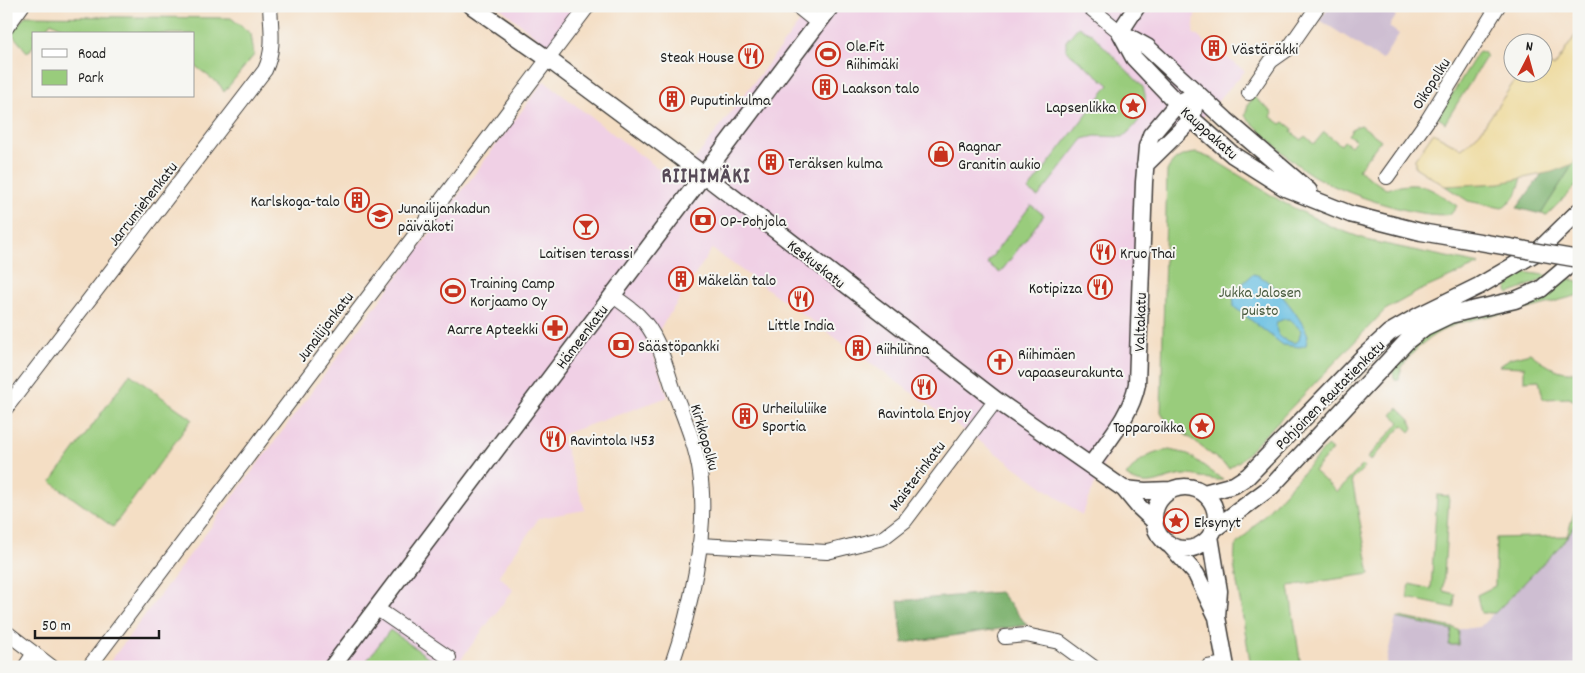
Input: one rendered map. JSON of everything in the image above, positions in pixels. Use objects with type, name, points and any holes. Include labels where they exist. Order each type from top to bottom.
[{"type":"street","points":[[6,28],[22,6]]},
{"type":"street","name":"Jarrumiehenkatu","points":[[6,408],[264,70],[269,61],[273,35],[270,6]]},
{"type":"street","name":"Keskuskatu","points":[[472,6],[548,59],[704,175],[996,400],[1124,489],[1155,522]]},
{"type":"street","name":"Keskuskatu","points":[[482,6],[513,34]]},
{"type":"street","name":"Junailijankatu","points":[[89,667],[588,6]]},
{"type":"street","points":[[797,6],[818,23]]},
{"type":"street","name":"Hämeenkatu","points":[[332,667],[831,6]]},
{"type":"street","name":"Kauppakatu","points":[[1088,6],[1120,32],[1147,47],[1297,182],[1325,203]]},
{"type":"street","points":[[1120,32],[1137,6]]},
{"type":"street","points":[[1249,93],[1271,61],[1288,49],[1318,6]]},
{"type":"street","name":"Oikopolku","points":[[1387,177],[1427,121],[1498,6]]},
{"type":"street","name":"Kauppakatu","points":[[1120,32],[1134,58],[1192,119],[1234,155],[1285,188],[1350,214],[1420,232],[1579,258]]},
{"type":"street","points":[[1145,165],[1192,119],[1197,94]]},
{"type":"street","name":"Valtakatu","points":[[1091,465],[1126,414],[1133,401],[1137,384],[1145,165],[1151,135],[1178,103],[1197,94]]},
{"type":"street","name":"Pohjoinen Rautatienkatu","points":[[1204,493],[1234,485],[1248,476],[1363,357],[1389,333],[1420,315],[1479,286],[1537,252],[1579,211]]},
{"type":"street","name":"Pohjoinen Rautatienkatu","points":[[1212,532],[1271,487],[1406,341],[1426,327],[1450,315],[1515,300],[1540,289],[1579,258]]},
{"type":"street","name":"Kirkkopolku","points":[[612,295],[639,315],[656,339],[696,452],[702,487],[702,524],[699,545],[683,625],[671,667]]},
{"type":"street","name":"Maisterinkatu","points":[[699,545],[827,552],[883,538],[905,521],[996,400]]},
{"type":"street","points":[[1124,489],[1145,491],[1188,487],[1204,493],[1215,510],[1212,532],[1219,591],[1217,617],[1226,666],[1208,667]]},
{"type":"street","points":[[1170,490],[1158,504],[1155,522],[1162,538],[1196,574],[1217,617]]},
{"type":"street","points":[[1168,543],[1186,548],[1195,547],[1212,532]]},
{"type":"street","points":[[376,608],[449,658]]},
{"type":"street","points":[[6,632],[52,667]]},
{"type":"street","points":[[1005,637],[1026,635],[1059,642],[1093,667]]},
{"type":"street","points":[[24,667],[34,653]]},
{"type":"shaded area","points":[[498,6],[580,6],[550,48]]},
{"type":"shaded area","points":[[812,6],[1196,6],[1193,33],[1245,71],[1151,174],[1137,384],[1082,515],[712,249],[650,344],[668,397],[561,435],[585,510],[539,518],[499,575],[513,590],[455,667],[442,667],[390,630],[362,667],[106,667],[544,81],[677,183]]},
{"type":"shaded area","points":[[1329,6],[1381,6],[1396,16],[1389,27],[1399,34],[1382,60],[1320,20]]},
{"type":"shaded area","points":[[1579,519],[1579,667],[1385,667],[1396,618],[1452,630],[1480,627],[1562,544]]},
{"type":"green space","points":[[25,16],[231,18],[251,34],[254,55],[224,92],[220,85],[195,66],[195,32],[70,32],[51,22],[44,32],[32,32],[32,48],[28,53],[11,33]]},
{"type":"green space","points":[[1078,27],[1091,33],[1143,87],[1146,102],[1142,115],[1123,137],[1095,136],[1083,139],[1038,197],[1028,190],[1109,85],[1066,50],[1066,41]]},
{"type":"green space","points":[[1479,51],[1483,52],[1486,57],[1445,123],[1438,117]]},
{"type":"green space","points":[[1253,96],[1273,113],[1271,117],[1281,124],[1284,122],[1293,129],[1291,132],[1302,140],[1305,136],[1314,144],[1324,132],[1341,145],[1344,141],[1351,146],[1356,140],[1348,135],[1353,128],[1361,125],[1381,140],[1358,170],[1386,189],[1416,185],[1431,189],[1457,206],[1451,214],[1437,215],[1401,209],[1341,189],[1312,175],[1286,155],[1245,116]]},
{"type":"green space","name":"Jukka Jalosen puisto","points":[[1197,153],[1213,159],[1284,203],[1332,227],[1370,241],[1480,264],[1419,291],[1385,310],[1241,460],[1229,468],[1165,419],[1161,412],[1167,171],[1172,163],[1179,158],[1187,154]]},
{"type":"green space","points":[[1579,155],[1579,183],[1547,215],[1541,214]]},
{"type":"green space","points":[[1573,164],[1541,214],[1517,208],[1542,174]]},
{"type":"green space","points":[[1522,178],[1516,196],[1502,208],[1468,201],[1445,186],[1500,183]]},
{"type":"green space","points":[[1031,205],[1044,215],[1000,273],[987,263]]},
{"type":"green space","points":[[1516,271],[1551,276],[1509,294],[1507,291],[1508,279]]},
{"type":"green space","points":[[1565,278],[1579,281],[1579,295],[1526,309],[1475,319],[1435,334],[1412,354],[1400,372],[1399,380],[1395,380],[1391,366],[1430,331]]},
{"type":"green space","points":[[1530,353],[1553,368],[1565,372],[1579,371],[1579,403],[1569,398],[1543,399],[1539,380],[1524,381],[1524,367],[1499,366],[1510,358]]},
{"type":"green space","points":[[130,374],[192,419],[113,527],[51,482]]},
{"type":"green space","points":[[1398,408],[1410,420],[1413,428],[1410,432],[1403,425],[1370,461],[1367,458],[1400,422],[1392,415]]},
{"type":"green space","points":[[1327,446],[1332,450],[1314,471],[1337,492],[1363,465],[1365,467],[1352,480],[1370,574],[1289,586],[1301,667],[1251,667],[1234,565],[1235,547]]},
{"type":"green space","points":[[1169,450],[1188,454],[1223,480],[1184,475],[1142,483],[1126,476],[1144,458]]},
{"type":"green space","points":[[1437,495],[1449,496],[1443,591],[1455,594],[1454,608],[1407,598],[1410,584],[1431,589]]},
{"type":"green space","points":[[1579,506],[1579,519],[1562,544],[1495,613],[1481,613],[1477,595],[1495,586],[1496,538],[1567,536],[1574,513]]},
{"type":"green space","points":[[1000,592],[1027,625],[903,643],[898,601]]},
{"type":"green space","points":[[1400,617],[1454,628],[1459,631],[1458,645],[1449,645],[1452,630],[1396,618]]},
{"type":"green space","points":[[390,630],[442,667],[362,667]]},
{"type":"sand","points":[[1579,30],[1579,155],[1573,164],[1552,172],[1500,183],[1445,186],[1415,167],[1415,159],[1433,133],[1462,149],[1480,132],[1514,82],[1552,82],[1552,66],[1554,67]]},
{"type":"water","points":[[1253,274],[1260,276],[1285,299],[1299,319],[1308,335],[1306,345],[1300,347],[1283,345],[1234,307],[1233,293]],"holes":[[[1289,319],[1301,330],[1299,340],[1294,343],[1280,336],[1276,327],[1277,322]]]},
{"type":"place","name":"Västäräkki","points":[[1214,48]]},
{"type":"place","name":"Ole.Fit Riihimäki","points":[[828,54]]},
{"type":"place","name":"Steak House","points":[[751,56]]},
{"type":"place","name":"Laakson talo","points":[[825,87]]},
{"type":"place","name":"Puputinkulma","points":[[672,99]]},
{"type":"place","name":"Lapsenlikka","points":[[1133,106]]},
{"type":"place","name":"Ragnar Granitin aukio","points":[[941,154]]},
{"type":"place","name":"Teräksen kulma","points":[[771,162]]},
{"type":"place","name":"Karlskoga-talo","points":[[357,200]]},
{"type":"place","name":"Junailijankadun päiväkoti","points":[[380,216]]},
{"type":"place","name":"OP-Pohjola","points":[[703,220]]},
{"type":"place","name":"Laitisen terassi","points":[[586,227]]},
{"type":"place","name":"Kruo Thai","points":[[1103,252]]},
{"type":"place","name":"Mäkelän talo","points":[[681,279]]},
{"type":"place","name":"Kotipizza","points":[[1100,287]]},
{"type":"place","name":"Training Camp Korjaamo Oy","points":[[453,291]]},
{"type":"place","name":"Little India","points":[[801,299]]},
{"type":"place","name":"Aarre Apteekki","points":[[555,328]]},
{"type":"place","name":"Säästöpankki","points":[[621,345]]},
{"type":"place","name":"Riihilinna","points":[[858,348]]},
{"type":"place","name":"Riihimäen vapaaseurakunta","points":[[1000,362]]},
{"type":"place","name":"Ravintola Enjoy","points":[[924,387]]},
{"type":"place","name":"Urheiluliike Sportia","points":[[745,416]]},
{"type":"place","name":"Topparoikka","points":[[1202,426]]},
{"type":"place","name":"Ravintola 1453","points":[[553,439]]},
{"type":"place","name":"Eksynyt","points":[[1176,521]]},
{"type":"district","name":"RIIHIMÄKI","points":[[706,175]]}]
